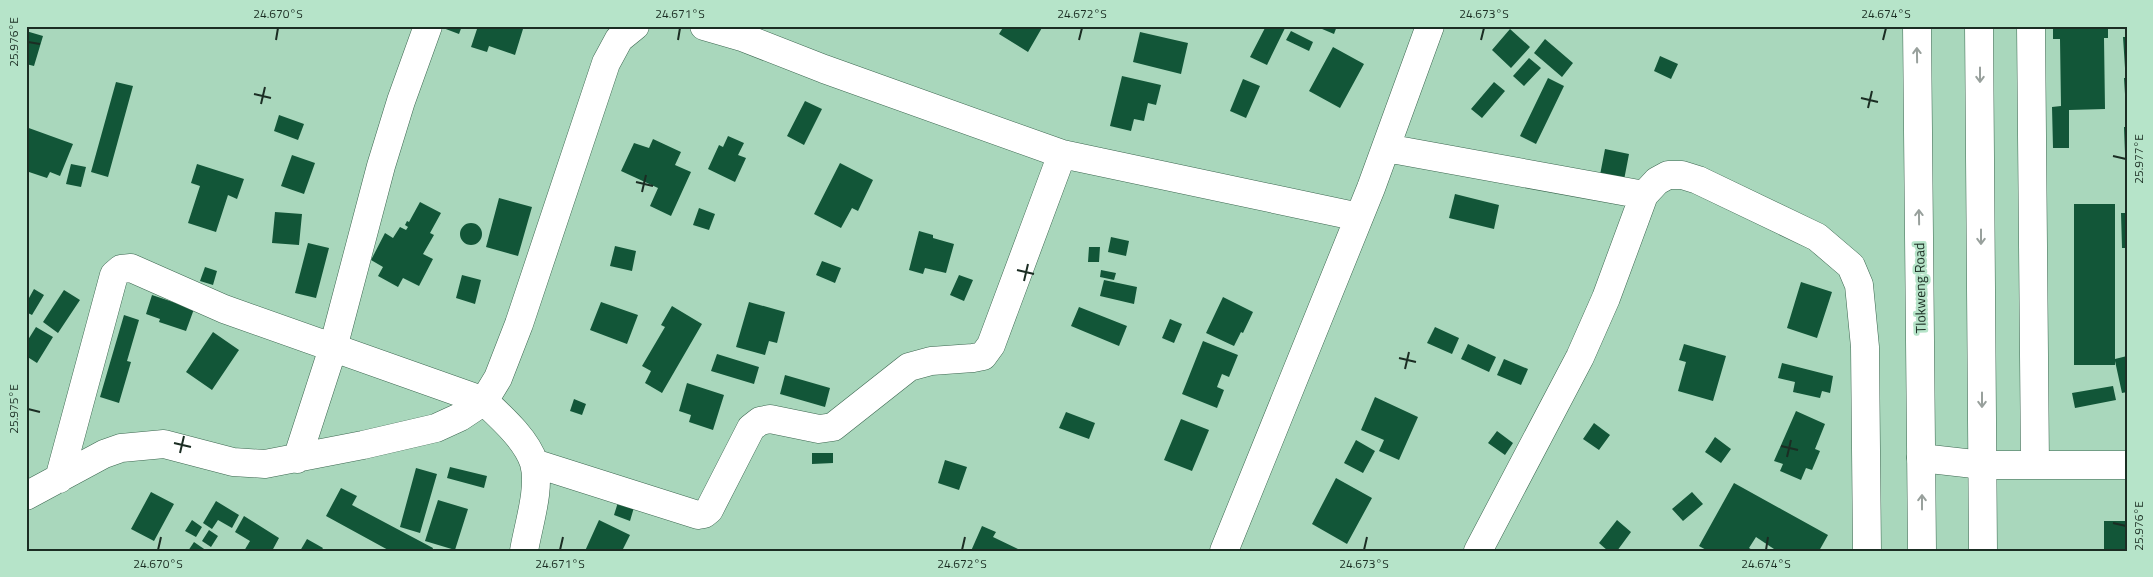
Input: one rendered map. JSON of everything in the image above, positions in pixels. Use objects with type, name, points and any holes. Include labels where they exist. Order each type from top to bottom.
[{"type":"street","points":[[297,459],[333,348],[381,166],[401,101],[428,26]]},
{"type":"street","points":[[26,496],[104,454],[121,448],[164,444],[233,462],[265,464],[297,459],[436,428],[460,417],[484,401],[498,378],[519,324],[606,63],[619,39],[635,26]]},
{"type":"street","points":[[704,26],[742,36],[833,72],[1062,154],[1359,217]]},
{"type":"street","points":[[1224,551],[1359,217],[1430,26]]},
{"type":"street","name":"Tlokweng Road","points":[[1917,26],[1922,551]]},
{"type":"street","points":[[1979,26],[1983,551]]},
{"type":"street","points":[[2031,26],[2035,465]]},
{"type":"street","points":[[1386,148],[1644,195]]},
{"type":"street","points":[[534,463],[698,515],[704,514],[709,510],[752,428],[760,421],[770,419],[819,429],[833,426],[909,367],[931,361],[983,356],[991,346],[1062,154]]},
{"type":"street","points":[[1478,551],[1580,357],[1606,298],[1644,195],[1658,181],[1668,175],[1682,175],[1716,188],[1817,237],[1851,266],[1859,286],[1865,347],[1867,551]]},
{"type":"street","points":[[59,478],[114,275],[121,269],[131,268],[224,309],[484,401],[511,425],[534,463],[535,495],[524,551]]},
{"type":"street","points":[[1921,458],[1983,465],[2127,465]]},
{"type":"building","points":[[444,26],[462,26],[459,34],[443,28]]},
{"type":"building","points":[[478,26],[516,26],[523,29],[515,55],[489,46],[487,52],[471,47]]},
{"type":"building","points":[[1004,26],[1043,26],[1028,52],[999,34]]},
{"type":"building","points":[[1266,26],[1286,26],[1267,65],[1250,57]]},
{"type":"building","points":[[1315,26],[1337,26],[1334,34]]},
{"type":"building","points":[[2053,26],[2108,26],[2108,38],[2104,38],[2105,109],[2069,110],[2069,148],[2053,148],[2052,107],[2061,106],[2060,39],[2053,39]]},
{"type":"building","points":[[1510,29],[1530,47],[1511,68],[1492,50]]},
{"type":"building","points":[[26,31],[43,36],[34,66],[26,64]]},
{"type":"building","points":[[1291,31],[1313,42],[1309,51],[1286,40]]},
{"type":"building","points":[[1140,32],[1188,43],[1181,74],[1133,62]]},
{"type":"building","points":[[2123,37],[2127,37],[2127,68],[2125,68]]},
{"type":"building","points":[[1545,39],[1573,63],[1562,77],[1534,53]]},
{"type":"building","points":[[1333,47],[1364,64],[1340,108],[1309,91]]},
{"type":"building","points":[[1660,56],[1678,64],[1671,79],[1654,71]]},
{"type":"building","points":[[1529,58],[1541,68],[1524,86],[1513,76]]},
{"type":"building","points":[[1122,76],[1161,85],[1156,105],[1148,103],[1144,121],[1134,119],[1131,131],[1110,126]]},
{"type":"building","points":[[1548,78],[1564,86],[1536,144],[1520,136]]},
{"type":"building","points":[[2124,78],[2127,78],[2127,94],[2125,94]]},
{"type":"building","points":[[1243,79],[1260,86],[1246,118],[1230,111]]},
{"type":"building","points":[[116,82],[133,86],[108,177],[91,172]]},
{"type":"building","points":[[1494,82],[1505,91],[1482,118],[1471,109]]},
{"type":"building","points":[[805,101],[822,109],[804,145],[787,136]]},
{"type":"building","points":[[279,115],[304,124],[298,140],[274,131]]},
{"type":"building","points":[[26,127],[73,144],[60,176],[50,172],[47,178],[26,171],[28,167],[26,166]]},
{"type":"building","points":[[2124,127],[2127,127],[2127,153],[2125,153]]},
{"type":"building","points":[[728,136],[744,143],[738,155],[746,158],[735,182],[708,169],[719,145],[723,147]]},
{"type":"building","points":[[653,139],[681,152],[675,165],[691,172],[671,216],[650,206],[658,188],[621,171],[634,143],[649,148]]},
{"type":"building","points":[[1605,149],[1629,154],[1624,180],[1600,175]]},
{"type":"building","points":[[292,155],[315,163],[304,194],[281,186]]},
{"type":"building","points":[[840,163],[873,180],[858,211],[852,208],[841,228],[814,214]]},
{"type":"building","points":[[71,164],[86,167],[81,187],[66,184]]},
{"type":"building","points":[[197,164],[244,179],[237,199],[228,195],[216,232],[188,223],[200,186],[191,183]]},
{"type":"building","points":[[1455,194],[1499,205],[1494,229],[1449,218]]},
{"type":"building","points":[[499,198],[532,207],[518,256],[486,247]]},
{"type":"building","points":[[420,202],[441,213],[430,233],[434,235],[423,254],[433,259],[419,286],[403,278],[398,287],[378,276],[383,267],[371,260],[385,233],[393,238],[400,227],[406,230],[408,227],[405,225],[407,221],[409,222]]},
{"type":"building","points":[[2074,204],[2115,204],[2115,359],[2127,356],[2127,392],[2122,393],[2115,361],[2115,365],[2074,365]]},
{"type":"building","points":[[699,208],[715,214],[709,230],[693,225]]},
{"type":"building","points":[[275,212],[302,214],[299,245],[272,243]]},
{"type":"building","points":[[2121,213],[2127,213],[2127,248],[2122,248]]},
{"type":"building","points":[[471,223],[479,226],[482,234],[479,242],[471,245],[463,242],[460,234],[463,226]]},
{"type":"building","points":[[919,231],[933,235],[933,238],[954,244],[946,273],[925,268],[923,274],[909,270]]},
{"type":"building","points":[[1111,237],[1129,241],[1126,256],[1108,252]]},
{"type":"building","points":[[308,243],[329,248],[316,298],[295,293]]},
{"type":"building","points":[[615,246],[636,251],[632,271],[610,266]]},
{"type":"building","points":[[1089,247],[1100,247],[1099,262],[1088,262]]},
{"type":"building","points":[[822,261],[841,268],[835,283],[816,275]]},
{"type":"building","points":[[205,267],[217,271],[213,285],[200,281]]},
{"type":"building","points":[[1101,270],[1116,273],[1114,280],[1100,277]]},
{"type":"building","points":[[462,275],[481,280],[475,304],[456,298]]},
{"type":"building","points":[[959,275],[973,280],[964,301],[950,295]]},
{"type":"building","points":[[1104,280],[1137,287],[1134,304],[1100,296]]},
{"type":"building","points":[[1801,282],[1832,292],[1817,338],[1787,328]]},
{"type":"building","points":[[34,289],[44,295],[32,315],[26,312],[26,297],[29,298]]},
{"type":"building","points":[[64,290],[80,300],[58,333],[43,322]]},
{"type":"building","points":[[152,295],[194,309],[186,331],[159,322],[160,319],[146,314]]},
{"type":"building","points":[[1223,297],[1253,312],[1243,333],[1241,332],[1234,346],[1206,333]]},
{"type":"building","points":[[601,302],[638,315],[627,344],[590,330]]},
{"type":"building","points":[[749,302],[785,312],[777,343],[769,341],[765,355],[736,347]]},
{"type":"building","points":[[672,306],[702,324],[662,393],[645,383],[651,371],[642,366],[665,327],[661,325]]},
{"type":"building","points":[[1079,307],[1127,326],[1119,346],[1071,326]]},
{"type":"building","points":[[124,315],[139,320],[127,361],[131,362],[119,403],[100,397]]},
{"type":"building","points":[[1170,319],[1182,324],[1174,343],[1162,338]]},
{"type":"building","points":[[36,327],[53,337],[37,363],[26,356],[26,343]]},
{"type":"building","points":[[1435,327],[1459,338],[1452,354],[1427,343]]},
{"type":"building","points":[[213,332],[239,350],[212,390],[186,372]]},
{"type":"building","points":[[1203,341],[1238,355],[1229,377],[1222,374],[1217,387],[1224,390],[1217,408],[1182,394]]},
{"type":"building","points":[[1468,344],[1496,357],[1489,372],[1461,359]]},
{"type":"building","points":[[1684,344],[1726,356],[1713,401],[1678,391],[1686,362],[1679,360]]},
{"type":"building","points":[[717,354],[759,367],[754,384],[711,371]]},
{"type":"building","points":[[1504,359],[1528,369],[1521,385],[1497,375]]},
{"type":"building","points":[[1782,363],[1833,376],[1830,393],[1822,391],[1820,398],[1793,392],[1795,382],[1778,378]]},
{"type":"building","points":[[785,375],[830,388],[825,407],[780,394]]},
{"type":"building","points":[[687,383],[724,395],[713,430],[689,422],[691,415],[679,411]]},
{"type":"building","points":[[2113,386],[2116,400],[2075,408],[2072,393]]},
{"type":"building","points":[[1375,397],[1418,417],[1399,460],[1379,451],[1384,440],[1361,430]]},
{"type":"building","points":[[574,399],[586,404],[582,415],[570,411]]},
{"type":"building","points":[[1796,411],[1825,424],[1815,449],[1820,451],[1812,470],[1806,468],[1801,480],[1780,471],[1783,464],[1774,461]]},
{"type":"building","points":[[1066,412],[1095,423],[1089,439],[1059,428]]},
{"type":"building","points":[[1181,419],[1209,430],[1192,471],[1164,460]]},
{"type":"building","points":[[1594,423],[1610,435],[1599,450],[1583,439]]},
{"type":"building","points":[[1497,431],[1513,443],[1505,455],[1488,443]]},
{"type":"building","points":[[1715,437],[1731,449],[1721,463],[1705,452]]},
{"type":"building","points":[[1356,440],[1375,451],[1363,473],[1344,463]]},
{"type":"building","points":[[812,453],[833,453],[833,463],[812,464]]},
{"type":"building","points":[[945,460],[967,467],[959,490],[938,483]]},
{"type":"building","points":[[450,467],[487,476],[484,488],[447,478]]},
{"type":"building","points":[[416,468],[437,474],[420,533],[400,527]]},
{"type":"building","points":[[1336,478],[1372,498],[1347,544],[1312,524]]},
{"type":"building","points":[[1734,483],[1828,535],[1819,551],[1777,551],[1756,537],[1749,548],[1754,551],[1708,551],[1699,546]]},
{"type":"building","points":[[341,488],[357,496],[352,505],[433,548],[432,551],[390,551],[326,516]]},
{"type":"building","points":[[151,492],[174,504],[154,541],[131,529]]},
{"type":"building","points":[[1692,492],[1703,504],[1683,521],[1672,509]]},
{"type":"building","points":[[619,499],[635,504],[630,521],[614,515]]},
{"type":"building","points":[[438,500],[468,509],[455,550],[425,541]]},
{"type":"building","points":[[216,501],[239,515],[232,528],[218,520],[212,529],[203,523]]},
{"type":"building","points":[[244,516],[279,538],[272,551],[244,551],[250,541],[235,532]]},
{"type":"building","points":[[192,520],[202,527],[196,537],[185,531]]},
{"type":"building","points":[[599,520],[630,535],[622,551],[585,551]]},
{"type":"building","points":[[1617,520],[1631,532],[1617,551],[1608,551],[1599,543]]},
{"type":"building","points":[[2104,521],[2127,521],[2127,551],[2104,551]]},
{"type":"building","points":[[982,526],[996,532],[993,537],[1022,551],[971,551]]},
{"type":"building","points":[[209,530],[218,536],[211,547],[202,541]]},
{"type":"building","points":[[307,539],[323,548],[321,551],[300,551]]},
{"type":"building","points":[[194,542],[207,551],[188,551]]}]
